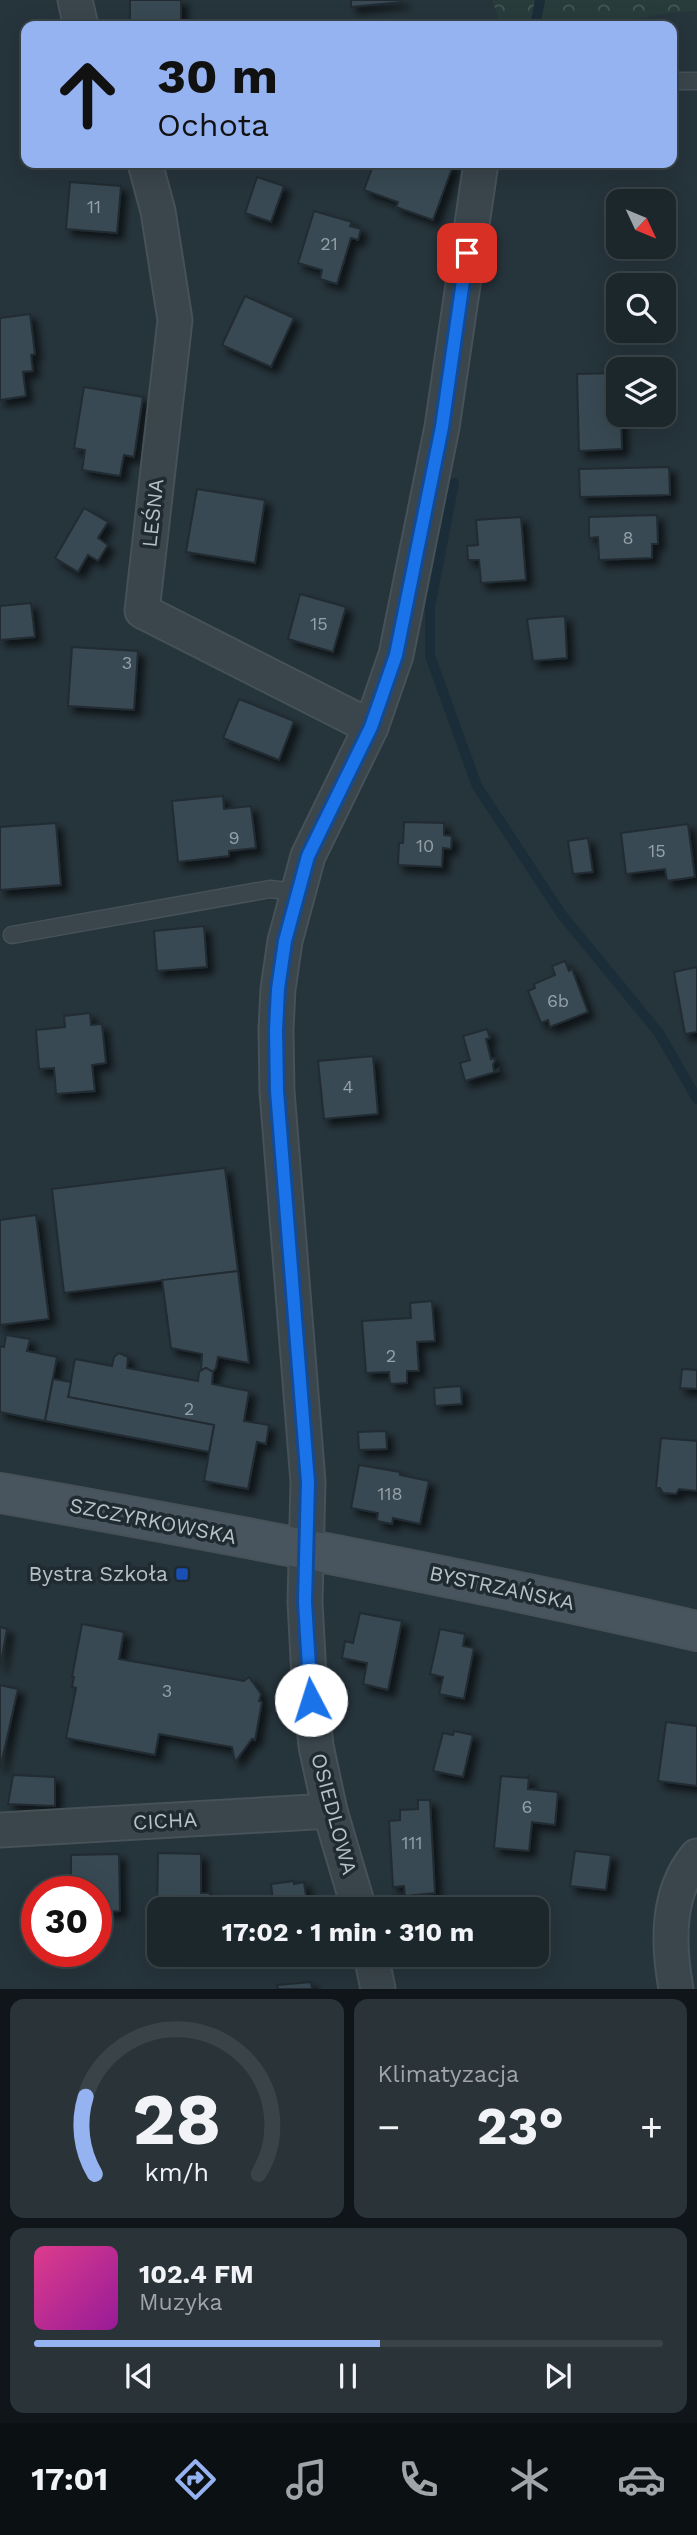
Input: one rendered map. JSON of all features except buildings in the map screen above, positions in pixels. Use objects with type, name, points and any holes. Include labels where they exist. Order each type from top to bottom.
[{"type":"main road","name":"SZCZYRKOWSKA","points":[[0,1493],[306,1550]]},
{"type":"main road","name":"BYSTRZAŃSKA","points":[[306,1550],[535,1594],[697,1631]]},
{"type":"street","points":[[75,0],[80,21]]},
{"type":"street","name":"LEŚNA","points":[[146,168],[158,211],[175,320],[142,611],[371,727]]},
{"type":"street","name":"OSIEDLOWA","points":[[355,1897],[330,1811],[316,1746],[309,1677],[305,1602],[308,1482],[277,1091],[278,989],[285,941],[297,892],[317,837],[371,727],[396,655],[442,427],[480,168]]},
{"type":"street","name":"CICHA","points":[[0,1830],[330,1811]]},
{"type":"street","points":[[676,1989],[670,1943],[674,1910],[678,1885],[697,1856]]},
{"type":"street","points":[[373,1967],[378,1989]]},
{"type":"lane","points":[[677,81],[697,81]]},
{"type":"lane","points":[[12,935],[270,889],[297,892]]},
{"type":"green space","points":[[492,0],[697,0],[697,11],[623,21],[500,21]]},
{"type":"waterway","points":[[536,21],[540,0]]},
{"type":"waterway","points":[[454,483],[430,607],[430,656],[477,786],[562,915],[659,1033],[697,1099]]},
{"type":"place","name":"Bystra Szkoła","points":[[182,1574]]},
{"type":"route","points":[[311,1700],[305,1602],[308,1482],[277,1091],[278,989],[285,941],[308,856],[371,727],[396,655],[442,427],[467,253]]}]
